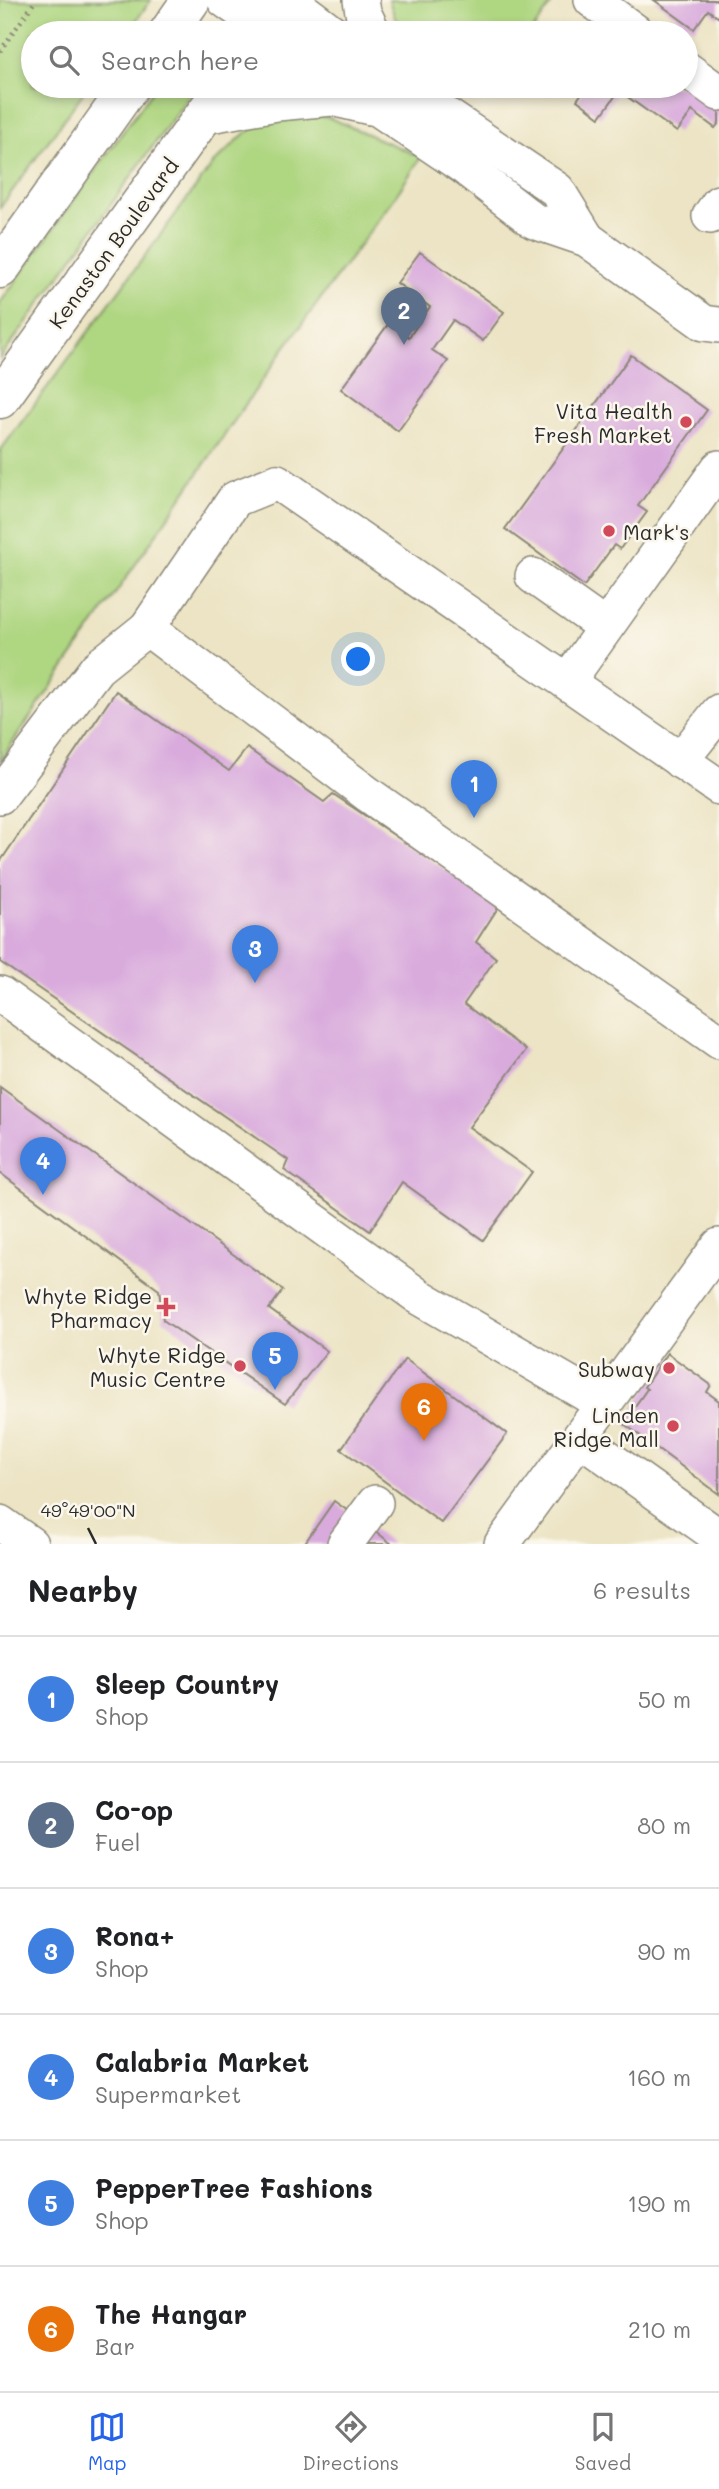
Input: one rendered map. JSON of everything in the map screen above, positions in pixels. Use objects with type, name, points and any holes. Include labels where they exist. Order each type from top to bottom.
[{"type":"main road","points":[[176,21],[191,0]]},
{"type":"main road","points":[[0,269],[121,98]]},
{"type":"main road","name":"Kenaston Boulevard","points":[[0,399],[215,101]]},
{"type":"street","points":[[225,0],[275,19]]},
{"type":"street","points":[[361,0],[367,21]]},
{"type":"street","points":[[592,0],[621,21]]},
{"type":"street","points":[[698,78],[719,93]]},
{"type":"street","points":[[215,101],[276,103],[332,98],[379,110]]},
{"type":"street","points":[[362,98],[463,166],[534,221],[587,239],[704,323],[719,325]]},
{"type":"street","points":[[421,98],[557,190],[587,239]]},
{"type":"street","points":[[567,682],[719,468]]},
{"type":"street","points":[[0,796],[97,668],[148,628],[235,499],[277,482],[719,787]]},
{"type":"street","points":[[533,576],[605,627]]},
{"type":"street","points":[[148,628],[369,795],[719,1041]]},
{"type":"street","points":[[680,761],[719,712]]},
{"type":"street","points":[[0,994],[418,1296],[604,1404]]},
{"type":"street","points":[[502,1544],[719,1246]]},
{"type":"street","points":[[580,1438],[719,1537]]},
{"type":"street","points":[[345,1544],[375,1503]]},
{"type":"street","points":[[0,1523],[30,1544]]},
{"type":"path","points":[[21,21],[36,0]]},
{"type":"path","points":[[0,51],[21,21]]},
{"type":"green space","points":[[0,0],[151,0],[136,21],[21,21],[21,98],[79,98],[0,208]]},
{"type":"green space","points":[[389,0],[554,0],[539,21],[398,21]]},
{"type":"green space","points":[[147,98],[187,98],[0,359],[0,303]]},
{"type":"green space","points":[[304,114],[330,118],[421,157],[281,353],[0,761],[0,451],[213,164],[244,134],[264,122]]},
{"type":"building","points":[[654,0],[719,0],[719,18],[708,10],[698,24],[698,21],[683,21]]},
{"type":"building","points":[[698,94],[719,109],[719,123],[715,128],[692,111],[677,132],[629,98],[698,98]]},
{"type":"building","points":[[578,98],[614,98],[600,117],[577,100]]},
{"type":"building","points":[[420,252],[504,312],[483,341],[453,320],[432,350],[448,361],[398,431],[341,389],[389,323],[409,337],[430,307],[397,283]]},
{"type":"building","points":[[631,355],[707,410],[638,506],[647,512],[620,549],[614,545],[584,586],[505,529]]},
{"type":"building","points":[[116,691],[229,771],[247,748],[324,802],[333,794],[499,906],[476,942],[496,958],[464,1004],[526,1050],[469,1127],[532,1172],[483,1240],[402,1182],[370,1231],[284,1170],[288,1160],[0,962],[0,862]]},
{"type":"building","points":[[0,1087],[283,1290],[269,1309],[327,1351],[285,1404],[163,1320],[159,1290],[0,1173]]},
{"type":"building","name":"Linden Ridge Mall","points":[[667,1353],[711,1385],[707,1392],[719,1401],[719,1494],[623,1423],[647,1389],[644,1387]]},
{"type":"building","points":[[405,1359],[507,1434],[441,1523],[341,1449]]},
{"type":"building","points":[[334,1501],[362,1521],[392,1544],[304,1544]]},
{"type":"place","name":"Co-op","points":[[404,345]]},
{"type":"place","name":"Vita Health Fresh Market","points":[[686,422]]},
{"type":"place","name":"Mark's","points":[[609,531]]},
{"type":"place","name":"Sleep Country","points":[[474,818]]},
{"type":"place","name":"Rona+","points":[[255,983]]},
{"type":"place","name":"Calabria Market","points":[[43,1195]]},
{"type":"place","name":"Whyte Ridge Pharmacy","points":[[166,1307]]},
{"type":"place","name":"Whyte Ridge Music Centre","points":[[240,1366]]},
{"type":"place","name":"Subway","points":[[669,1368]]},
{"type":"place","name":"PepperTree Fashions","points":[[275,1390]]},
{"type":"place","name":"Linden Ridge Mall","points":[[673,1426]]},
{"type":"place","name":"The Hangar","points":[[424,1441]]}]
